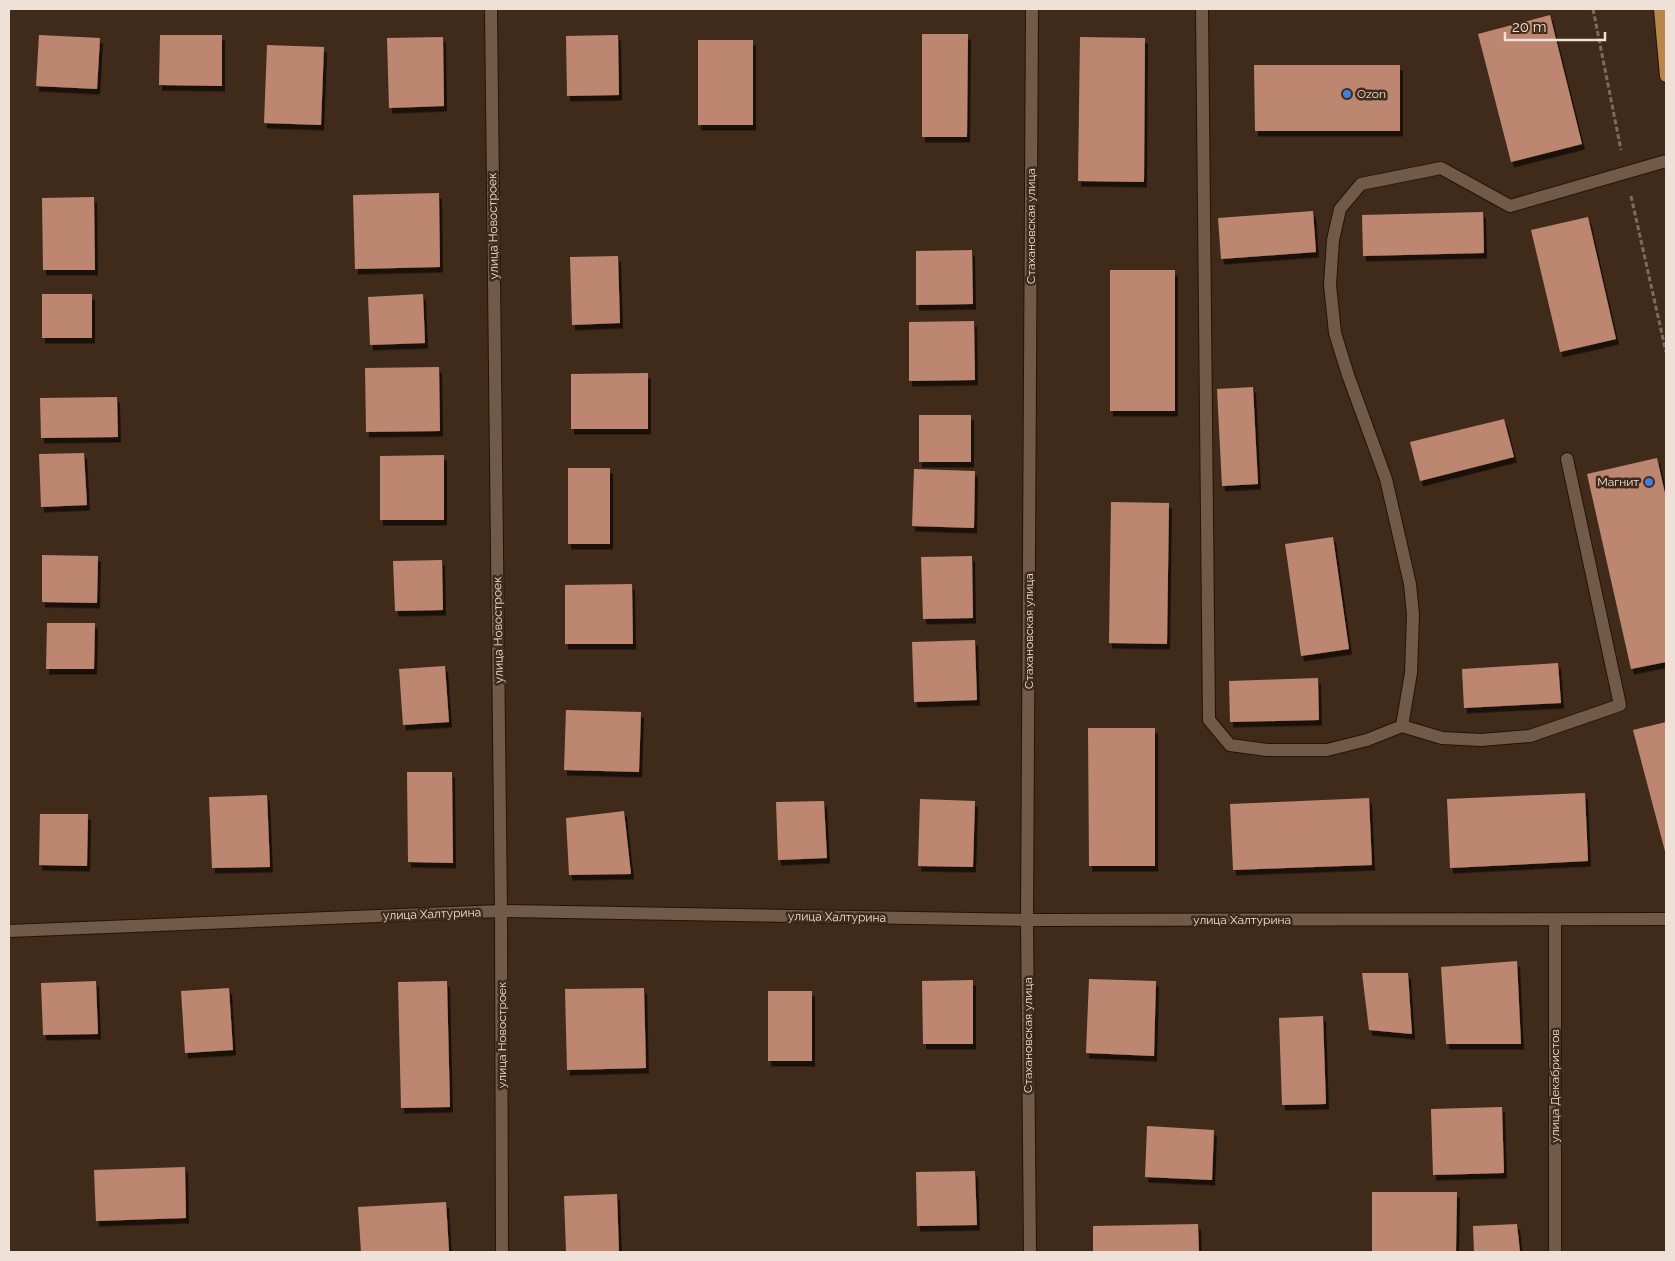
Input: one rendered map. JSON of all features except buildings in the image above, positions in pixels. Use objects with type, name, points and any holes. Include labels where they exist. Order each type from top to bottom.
[{"type":"main road","points":[[1660,9],[1666,76]]},
{"type":"street","name":"улица Новостроек","points":[[491,9],[501,912],[502,1252]]},
{"type":"street","name":"Стахановская улица","points":[[1030,1252],[1027,920],[1032,9]]},
{"type":"street","points":[[1202,9],[1209,720],[1230,745],[1267,750],[1327,750],[1367,740],[1402,726],[1442,738],[1481,740],[1530,736],[1620,705],[1567,459]]},
{"type":"street","points":[[1402,726],[1411,673],[1413,615],[1410,584],[1386,480],[1335,333],[1330,285],[1333,240],[1340,209],[1361,184],[1441,168],[1510,206],[1666,161]]},
{"type":"street","name":"улица Халтурина","points":[[9,931],[501,912],[1027,920],[1555,921],[1666,919]]},
{"type":"street","name":"улица Декабристов","points":[[1555,921],[1555,1252]]},
{"type":"place","name":"Ozon","points":[[1347,94]]},
{"type":"place","name":"Магнит","points":[[1649,482]]}]
